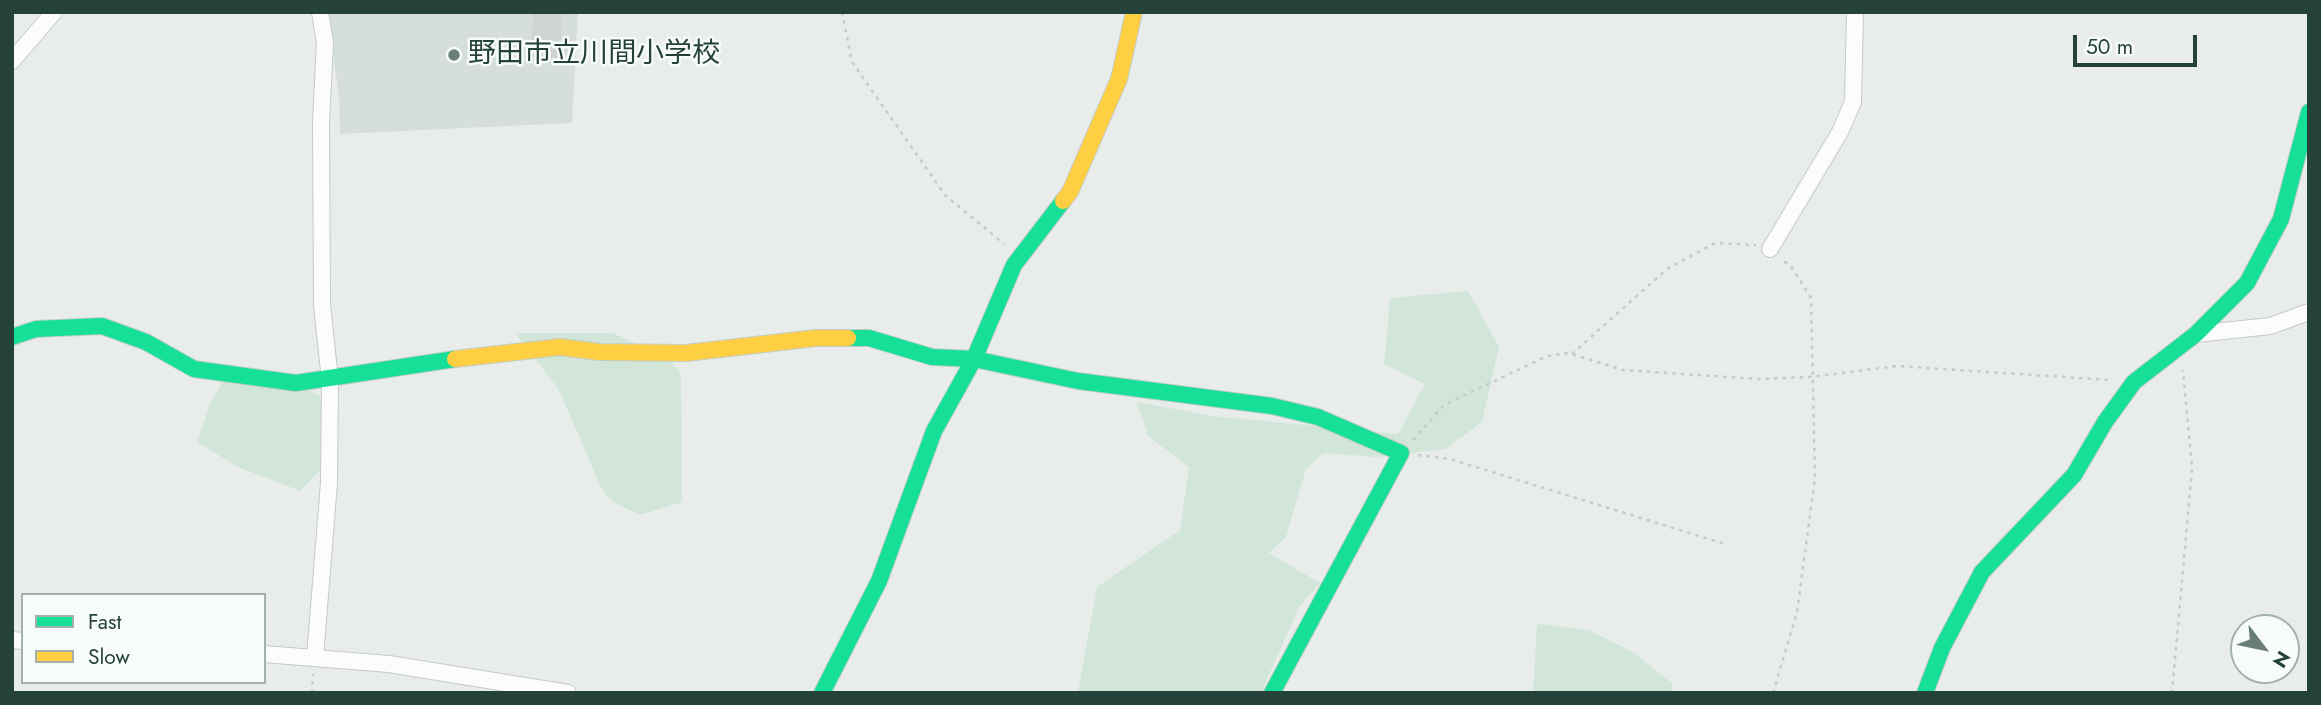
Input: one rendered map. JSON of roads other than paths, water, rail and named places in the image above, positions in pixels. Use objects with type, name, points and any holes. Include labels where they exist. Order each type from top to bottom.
[{"type":"street","points":[[12,61],[54,12]]},
{"type":"street","points":[[314,657],[329,482],[330,380],[322,305],[321,123],[325,43],[320,12]]},
{"type":"street","points":[[822,693],[879,581],[934,431],[974,359],[1014,265],[1070,192],[1119,79],[1134,12]]},
{"type":"street","points":[[1770,248],[1840,132],[1853,102],[1856,12]]},
{"type":"street","points":[[1924,693],[1942,648],[1982,572],[2074,475],[2105,422],[2134,382],[2196,334],[2247,283],[2281,219],[2309,112]]},
{"type":"street","points":[[2196,334],[2270,326],[2309,312]]},
{"type":"street","points":[[12,337],[36,328],[102,326],[146,342],[194,369],[296,383],[330,380],[475,355],[548,348],[686,354],[816,338],[869,338],[904,346],[932,357],[974,359],[1078,381],[1272,406],[1318,416],[1401,453],[1272,693]]},
{"type":"street","points":[[266,654],[389,664],[568,693]]},
{"type":"place","name":"野田市立川間小学校","points":[[454,55]]}]
